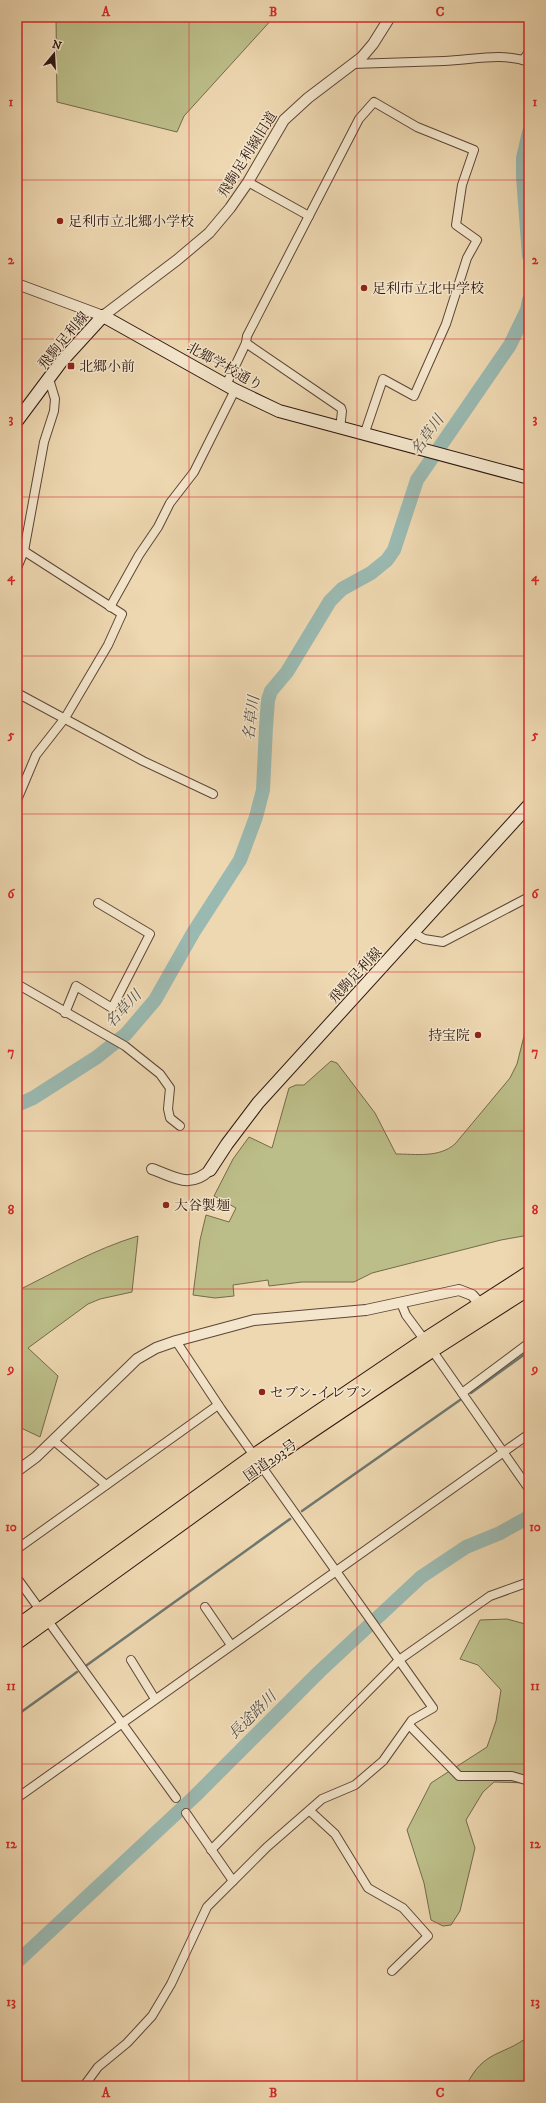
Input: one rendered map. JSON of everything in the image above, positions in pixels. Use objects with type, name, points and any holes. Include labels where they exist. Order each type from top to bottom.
[{"type":"highway","name":"国道293号","points":[[17,1642],[44,1615],[258,1461],[429,1345],[481,1304],[529,1273]]},
{"type":"highway","name":"国道293号","points":[[429,1345],[529,1288]]},
{"type":"highway","name":"国道293号","points":[[17,1627],[44,1615]]},
{"type":"main road","name":"飛駒足利線","points":[[17,421],[88,331],[103,316]]},
{"type":"main road","name":"北郷学校通り","points":[[103,316],[230,387],[279,411],[340,429],[529,478]]},
{"type":"main road","name":"飛駒足利線","points":[[210,1170],[227,1144],[258,1103],[529,805]]},
{"type":"street","name":"飛駒足利線旧道","points":[[103,316],[191,250],[226,213],[248,182],[284,120],[308,98],[368,51],[390,17]]},
{"type":"street","points":[[352,64],[445,61],[501,56],[526,61],[529,52]]},
{"type":"street","points":[[110,607],[139,555],[158,527],[170,502],[197,467],[230,387],[246,343],[247,336],[359,118],[374,102],[417,127],[474,150],[462,185],[456,225],[477,240],[467,258],[446,324],[414,396],[382,379],[364,435]]},
{"type":"street","points":[[248,182],[309,216]]},
{"type":"street","name":"北郷学校通り","points":[[17,284],[103,316]]},
{"type":"street","points":[[246,343],[341,408],[340,429]]},
{"type":"street","points":[[17,568],[24,551],[44,442],[56,399],[49,379]]},
{"type":"street","points":[[17,800],[36,756],[65,718],[108,645],[122,614],[24,551]]},
{"type":"street","points":[[17,693],[143,761],[213,794]]},
{"type":"street","points":[[414,933],[424,939],[443,942],[529,897]]},
{"type":"street","points":[[65,1013],[76,986],[112,1008],[150,934],[98,903]]},
{"type":"street","points":[[17,984],[65,1013],[123,1044],[166,1080],[170,1088],[168,1109],[170,1118],[180,1126]]},
{"type":"street","points":[[152,1169],[180,1179],[191,1181],[201,1179],[210,1170]]},
{"type":"street","points":[[17,1471],[36,1457],[138,1359],[156,1348],[176,1341],[254,1320],[366,1310],[401,1304],[459,1290],[472,1295],[481,1304]]},
{"type":"street","points":[[401,1304],[406,1315],[429,1345],[529,1489]]},
{"type":"street","points":[[84,2086],[98,2067],[127,2043],[152,2016],[171,1984],[207,1907],[267,1847],[322,1800],[356,1785],[383,1761],[412,1720],[432,1708],[218,1405],[176,1341]]},
{"type":"street","points":[[462,1393],[529,1343]]},
{"type":"street","points":[[17,1549],[218,1405]]},
{"type":"street","points":[[17,1798],[231,1644],[336,1573],[529,1434]]},
{"type":"street","points":[[53,1440],[106,1485]]},
{"type":"street","points":[[17,1578],[121,1724],[176,1798]]},
{"type":"street","points":[[211,1850],[398,1660],[490,1596],[529,1582]]},
{"type":"street","points":[[205,1607],[231,1644]]},
{"type":"street","points":[[131,1660],[156,1699]]},
{"type":"street","points":[[409,1725],[459,1776],[512,1776],[529,1781]]},
{"type":"street","points":[[310,1811],[335,1834],[368,1888],[403,1908],[428,1936],[392,1971]]},
{"type":"street","points":[[186,1813],[232,1881]]},
{"type":"green space","points":[[56,17],[274,17],[184,116],[177,132],[57,102]]},
{"type":"green space","points":[[529,1016],[529,1235],[501,1240],[372,1273],[354,1282],[302,1282],[269,1286],[268,1280],[233,1285],[234,1296],[215,1298],[193,1295],[200,1240],[206,1215],[229,1222],[236,1208],[214,1196],[233,1159],[249,1137],[272,1148],[289,1088],[296,1085],[304,1085],[331,1061],[337,1063],[375,1113],[396,1154],[419,1155],[442,1151],[455,1144],[510,1078],[517,1064]]},
{"type":"green space","points":[[138,1236],[132,1292],[100,1299],[88,1304],[28,1348],[58,1376],[40,1437],[17,1426],[17,1291],[91,1254]]},
{"type":"green space","points":[[507,1619],[529,1625],[529,1783],[494,1782],[483,1792],[466,1820],[475,1848],[460,1911],[451,1925],[443,1926],[431,1920],[424,1883],[407,1830],[431,1783],[487,1747],[496,1721],[501,1690],[478,1665],[460,1659],[480,1620]]},
{"type":"green space","points":[[529,2036],[529,2086],[466,2086],[473,2074],[487,2059],[519,2043]]},
{"type":"waterway","name":"名草川","points":[[529,132],[523,158],[529,256]]},
{"type":"waterway","name":"名草川","points":[[17,1105],[33,1098],[97,1057],[126,1034],[155,1000],[193,933],[240,860],[256,817],[263,790],[268,700],[271,691],[287,672],[330,601],[342,589],[371,573],[387,560],[394,550],[417,480],[510,345],[527,310],[529,300]]},
{"type":"waterway","points":[[471,1393],[529,1351]]},
{"type":"waterway","points":[[302,1511],[460,1400]]},
{"type":"waterway","name":"長途路川","points":[[17,1962],[195,1796],[319,1672],[421,1577],[466,1547],[500,1533],[529,1517]]},
{"type":"waterway","points":[[87,1665],[290,1519]]},
{"type":"waterway","points":[[17,1715],[77,1672]]},
{"type":"place","name":"足利市立北郷小学校","points":[[60,221]]},
{"type":"place","name":"足利市立北中学校","points":[[364,288]]},
{"type":"place","name":"北郷小前","points":[[71,366]]},
{"type":"place","name":"持宝院","points":[[478,1035]]},
{"type":"place","name":"大谷製麺","points":[[166,1205]]},
{"type":"place","name":"セブン-イレブン","points":[[262,1392]]}]
